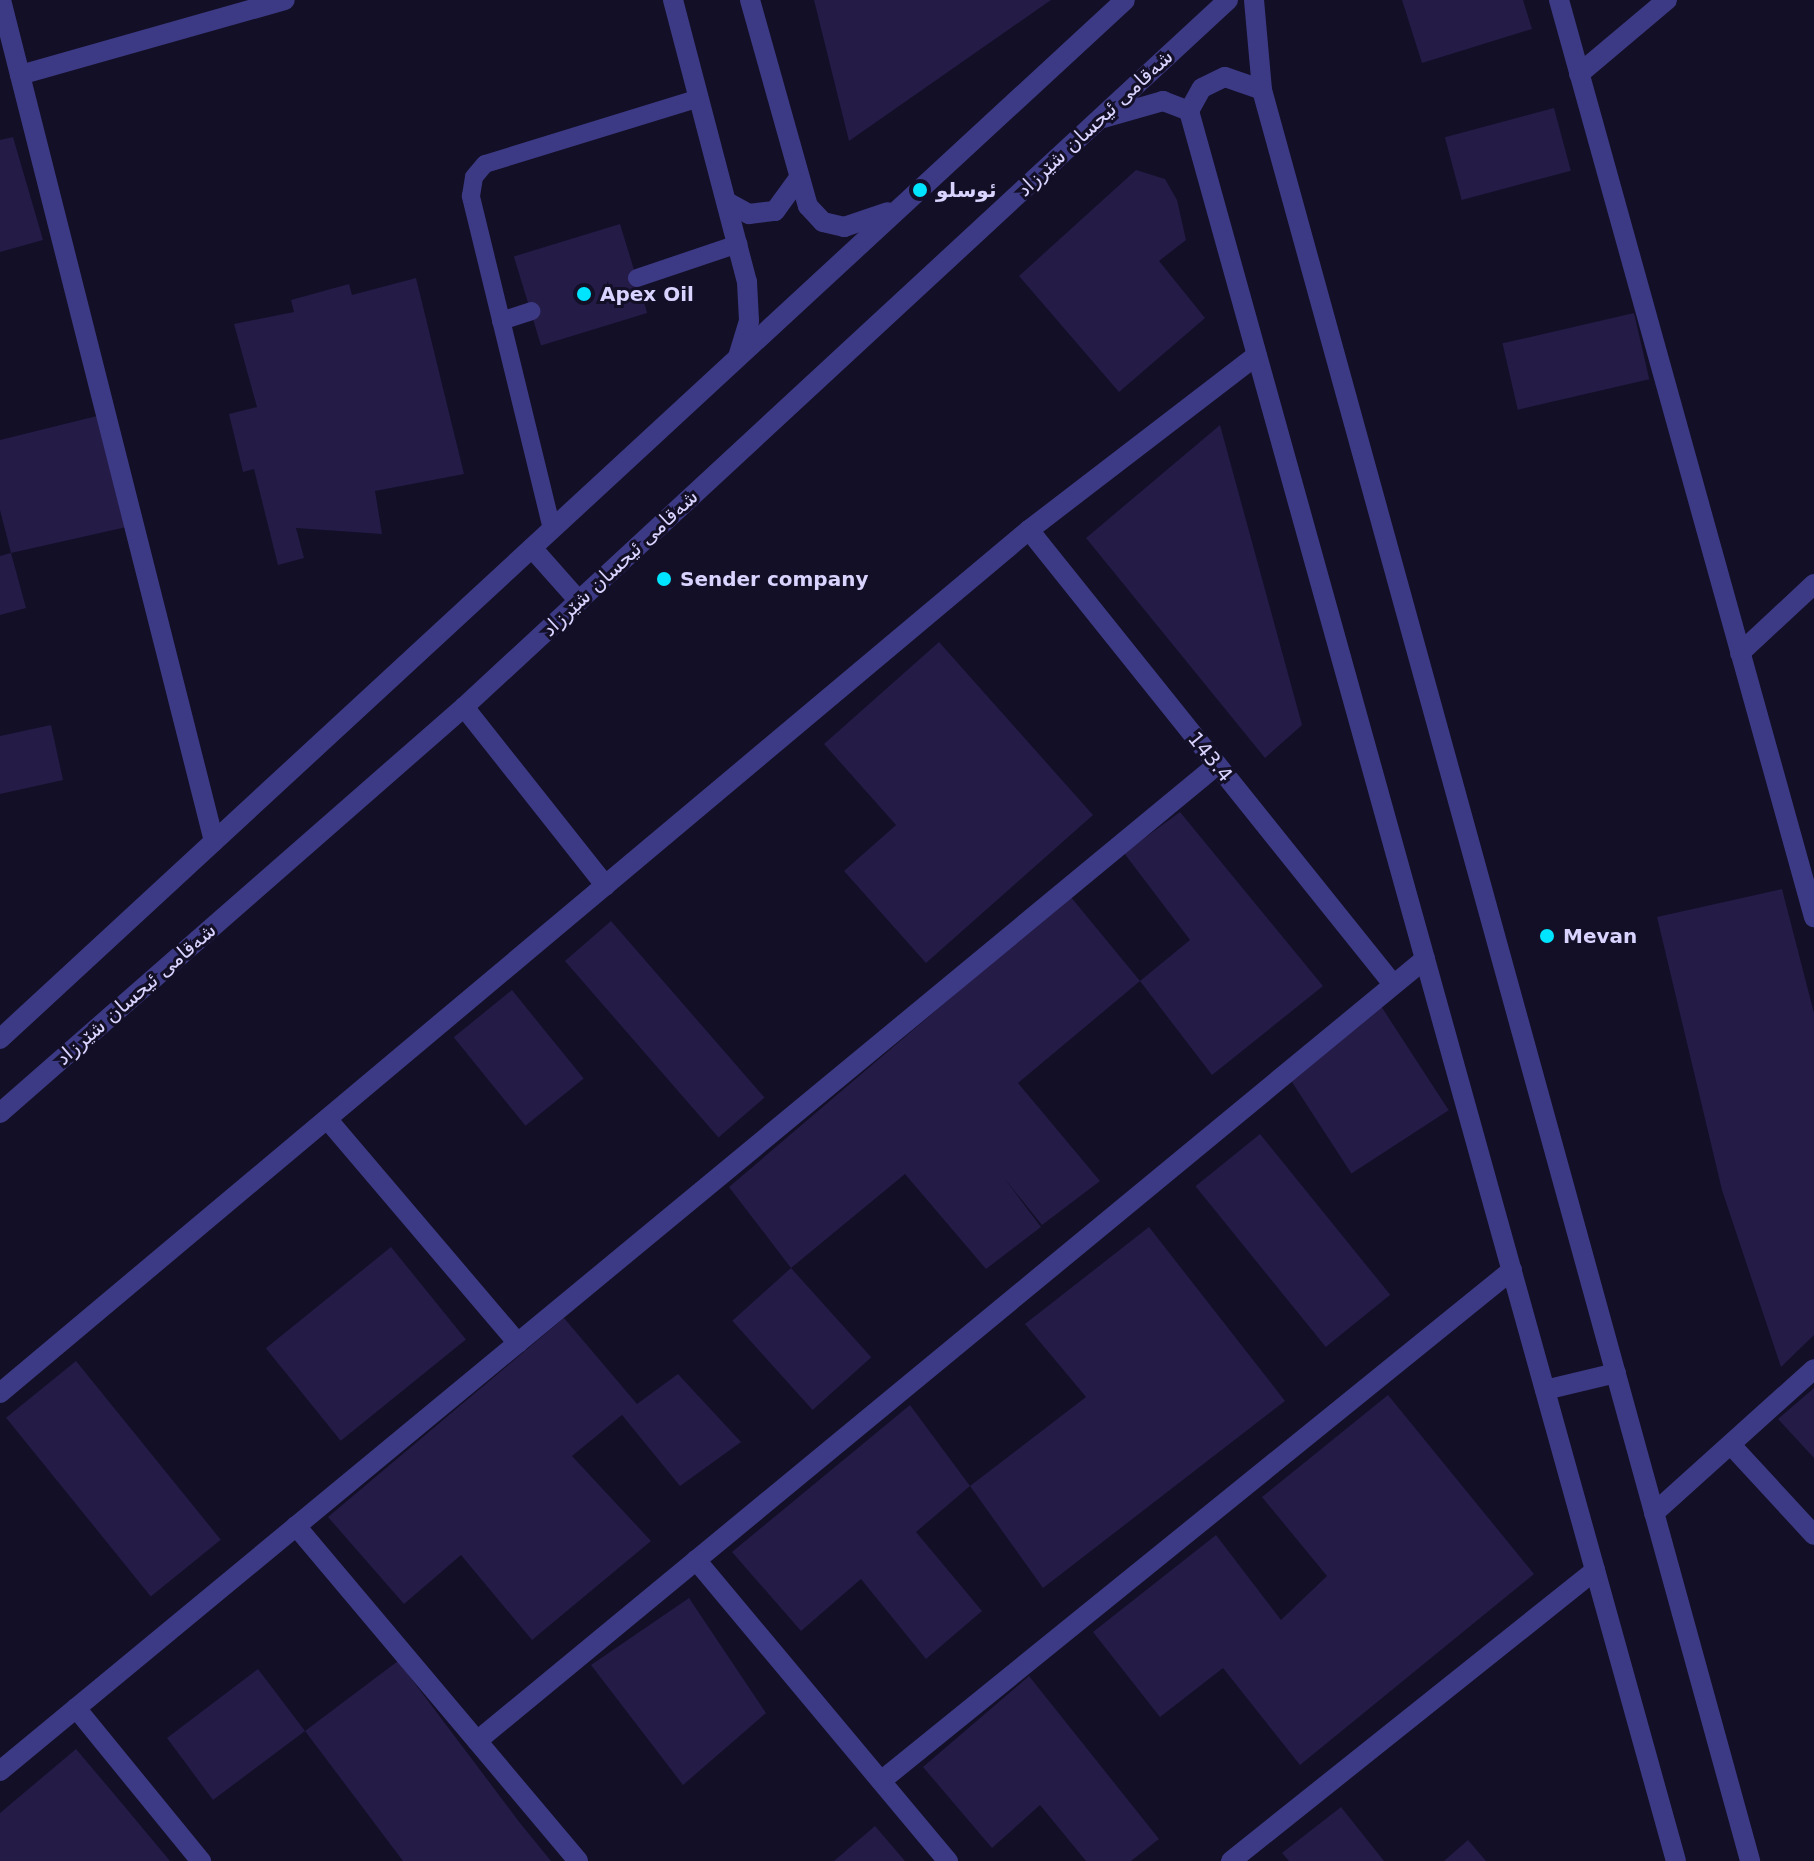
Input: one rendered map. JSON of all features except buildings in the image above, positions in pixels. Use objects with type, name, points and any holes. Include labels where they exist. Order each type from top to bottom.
[{"type":"street","points":[[1,0],[214,841]]},
{"type":"street","points":[[20,75],[285,0]]},
{"type":"street","points":[[673,0],[738,244],[750,302],[736,359]]},
{"type":"street","points":[[750,0],[798,179],[812,212],[830,225],[851,226],[903,206]]},
{"type":"street","points":[[0,1039],[1125,0]]},
{"type":"street","name":"شەقامی ئیحسان شێرزاد","points":[[0,1113],[464,707],[1228,0]]},
{"type":"street","points":[[1254,0],[1262,90],[1750,1861]]},
{"type":"street","points":[[1559,0],[1814,917]]},
{"type":"street","points":[[1579,74],[1667,0]]},
{"type":"street","points":[[1262,90],[1225,77],[1202,88],[1189,111],[1676,1861]]},
{"type":"street","points":[[1100,119],[1163,101],[1189,111]]},
{"type":"street","points":[[727,202],[749,214],[775,211],[798,179]]},
{"type":"street","points":[[0,1393],[1029,530],[1257,355]]},
{"type":"street","name":"143.4","points":[[1029,530],[1392,983]]},
{"type":"street","points":[[532,548],[579,601]]},
{"type":"street","points":[[1740,653],[1814,584]]},
{"type":"street","points":[[464,707],[606,886]]},
{"type":"street","points":[[0,1771],[1217,765]]},
{"type":"street","points":[[477,1741],[1392,983],[1425,959]]},
{"type":"street","points":[[328,1120],[518,1343]]},
{"type":"street","points":[[881,1781],[1512,1270]]},
{"type":"street","points":[[1654,1513],[1814,1369]]},
{"type":"street","points":[[1545,1390],[1616,1373]]},
{"type":"street","points":[[1731,1445],[1814,1535]]},
{"type":"street","points":[[296,1526],[578,1861]]},
{"type":"street","points":[[696,1560],[948,1861]]},
{"type":"street","points":[[1231,1861],[1595,1570]]},
{"type":"street","points":[[76,1708],[201,1861]]},
{"type":"lane","points":[[552,529],[471,196],[485,164],[699,98]]},
{"type":"lane","points":[[637,278],[738,244]]},
{"type":"lane","points":[[501,321],[531,311]]},
{"type":"place","name":"ئوسلو","points":[[920,190]]},
{"type":"place","name":"Apex Oil","points":[[584,294]]},
{"type":"place","name":"Sender company","points":[[664,579]]},
{"type":"place","name":"Mevan","points":[[1547,936]]}]
